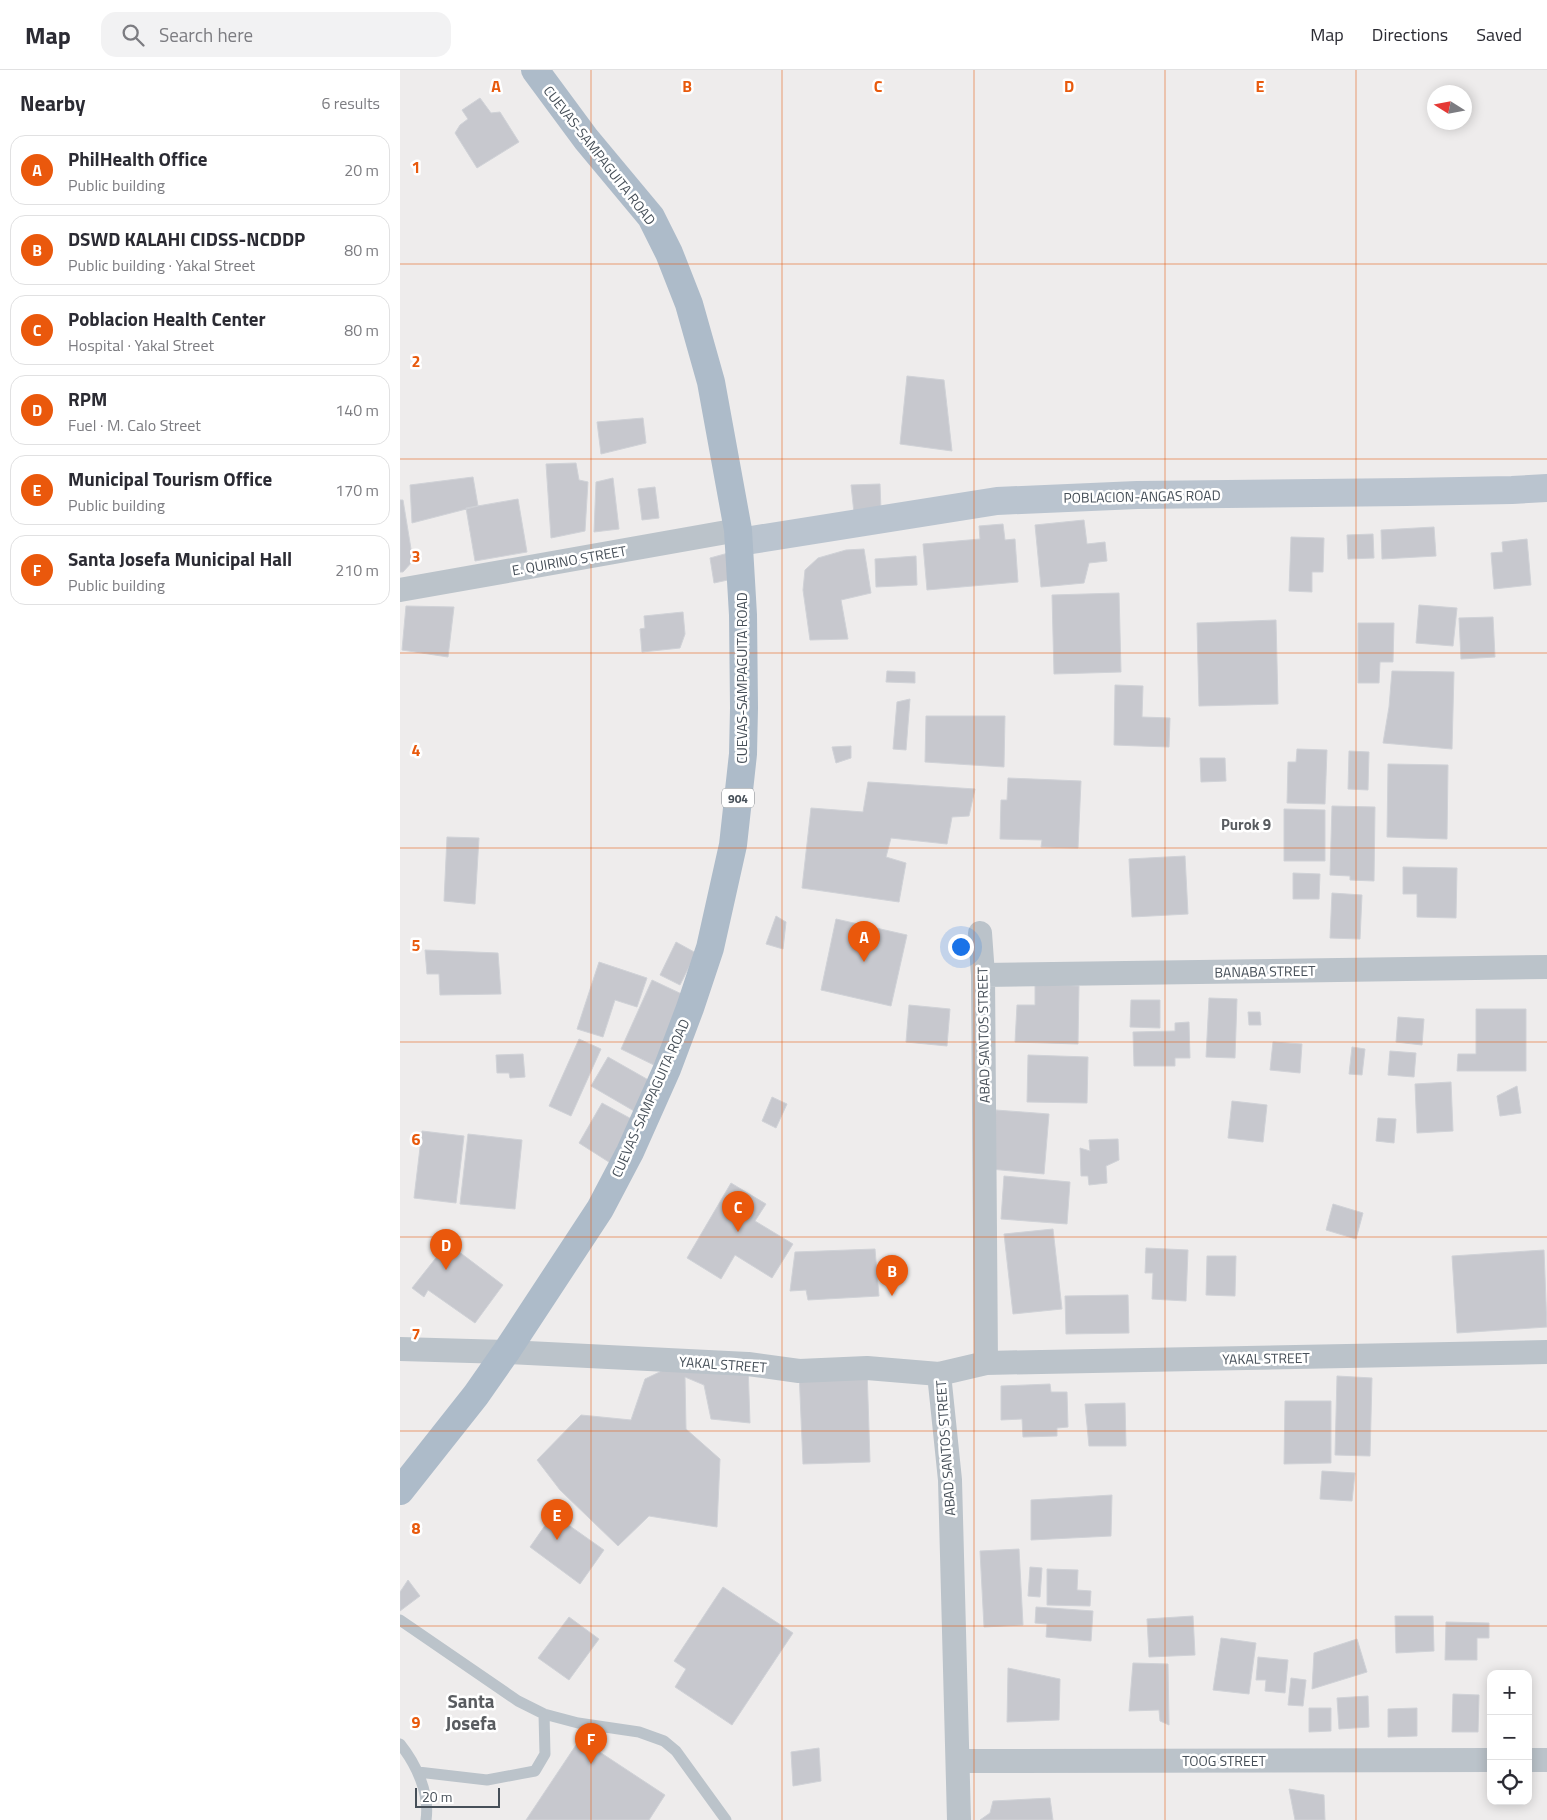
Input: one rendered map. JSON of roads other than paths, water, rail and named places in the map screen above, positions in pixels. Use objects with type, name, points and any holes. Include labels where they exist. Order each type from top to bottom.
[{"type":"main road","name":"CUEVAS-SAMPAGUITA ROAD","points":[[400,1491],[476,1394],[506,1352],[600,1209],[630,1152],[667,1069],[710,948],[734,845],[743,754],[743,643],[739,536],[711,382],[689,304],[669,253],[651,217],[586,139],[535,70]]},
{"type":"street","name":"POBLACION-ANGAS ROAD","points":[[739,536],[998,501],[1137,495],[1417,492],[1547,488]]},
{"type":"street","name":"E. QUIRINO STREET","points":[[400,590],[739,536]]},
{"type":"street","name":"ABAD SANTOS STREET","points":[[959,1820],[950,1480],[940,1374],[986,1363],[983,975],[980,934]]},
{"type":"street","name":"BANABA STREET","points":[[983,975],[1547,967]]},
{"type":"street","name":"YAKAL STREET","points":[[400,1349],[506,1352],[748,1364],[799,1371],[867,1368],[940,1374]]},
{"type":"street","name":"YAKAL STREET","points":[[986,1363],[1547,1352]]},
{"type":"street","name":"TOOG STREET","points":[[958,1761],[1487,1760]]},
{"type":"street","points":[[1532,1760],[1547,1760]]},
{"type":"lane","points":[[400,1620],[518,1701],[544,1714],[578,1723],[639,1732],[664,1741],[676,1751],[726,1820]]},
{"type":"lane","points":[[418,1772],[487,1780],[535,1771],[545,1754],[544,1714]]},
{"type":"lane","points":[[400,1744],[418,1772],[424,1794],[426,1820]]},
{"type":"place","name":"PhilHealth Office","points":[[864,962]]},
{"type":"place","name":"Poblacion Health Center","points":[[738,1232]]},
{"type":"place","name":"RPM","points":[[446,1270]]},
{"type":"place","name":"DSWD KALAHI CIDSS-NCDDP","points":[[892,1296]]},
{"type":"place","name":"Municipal Tourism Office","points":[[557,1540]]},
{"type":"place","name":"Santa Josefa Municipal Hall","points":[[591,1764]]},
{"type":"district","name":"Purok 9","points":[[1246,824]]},
{"type":"district","name":"Santa Josefa","points":[[471,1711]]}]
